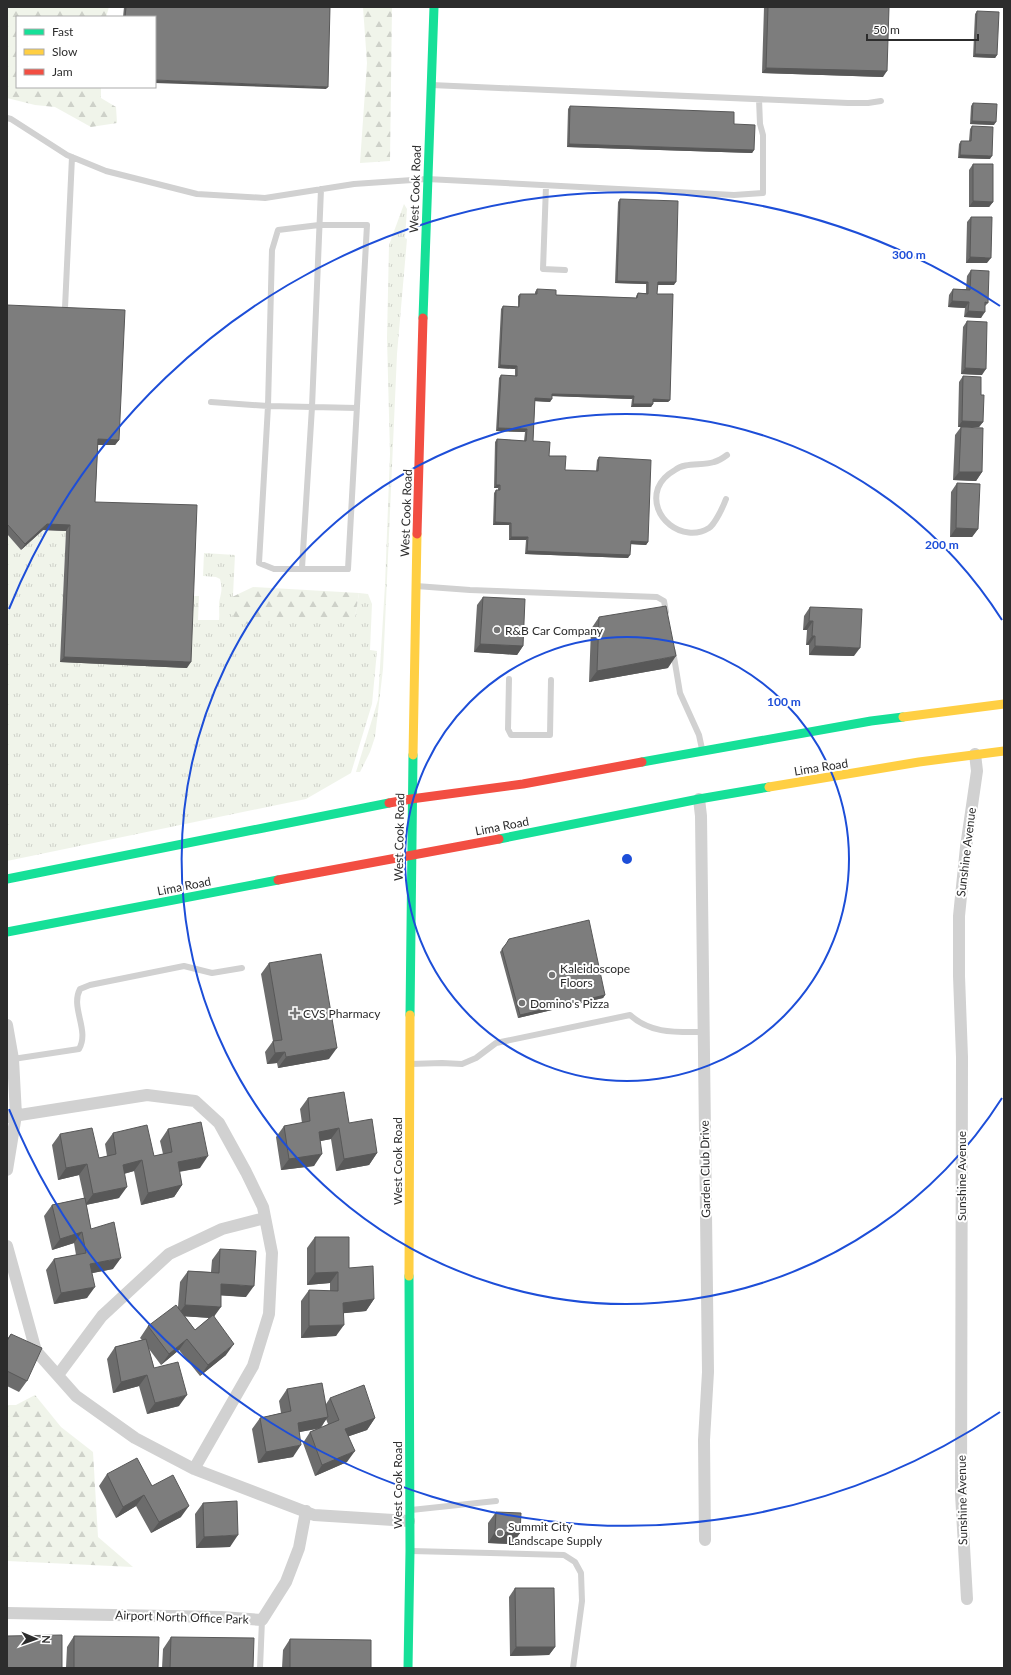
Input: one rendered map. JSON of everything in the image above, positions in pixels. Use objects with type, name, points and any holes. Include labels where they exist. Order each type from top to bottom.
[{"type":"main road","name":"West Cook Road","points":[[408,1668],[407,1638],[410,1551],[409,1064],[411,799],[427,179],[434,7]]},
{"type":"main road","points":[[7,878],[411,799],[523,784],[871,721],[1004,704]]},
{"type":"main road","name":"Lima Road","points":[[7,932],[351,866],[411,856],[699,799],[975,754],[1004,751]]},
{"type":"street","name":"Sunshine Avenue","points":[[967,1599],[961,1494],[962,1057],[959,976],[959,916],[966,847],[977,771],[975,754]]},
{"type":"street","name":"Garden Club Drive","points":[[699,799],[708,1372],[704,1440],[705,1540]]},
{"type":"street","points":[[7,1025],[13,1059],[12,1116],[7,1170]]},
{"type":"street","points":[[12,1116],[147,1095],[195,1101],[219,1123],[253,1186],[263,1207],[272,1253],[269,1314],[258,1356],[239,1393],[194,1469]]},
{"type":"street","points":[[58,1375],[102,1316],[168,1254],[222,1229],[265,1218]]},
{"type":"street","points":[[8,1253],[36,1351],[76,1396],[135,1438],[194,1469],[314,1515],[409,1516]]},
{"type":"street","name":"Airport North Office Park","points":[[7,1613],[221,1617],[262,1620],[286,1582],[299,1548],[306,1511]]},
{"type":"lane","points":[[431,85],[848,103],[868,103],[881,101]]},
{"type":"lane","points":[[7,118],[72,157],[106,171],[197,194],[265,198],[354,184],[427,179],[734,195],[763,193],[763,135],[760,124],[759,99]]},
{"type":"lane","points":[[65,308],[72,157]]},
{"type":"lane","points":[[546,186],[543,269],[565,270]]},
{"type":"lane","points":[[302,568],[312,407],[321,189]]},
{"type":"lane","points":[[319,225],[367,225],[348,569],[274,569],[259,563],[268,406],[272,250],[278,230],[319,225]]},
{"type":"lane","points":[[211,402],[268,406],[357,408]]},
{"type":"lane","points":[[726,499],[710,527],[697,533],[684,533],[671,527],[660,514],[657,504],[658,488],[664,478],[676,468],[714,462],[727,455]]},
{"type":"lane","points":[[416,586],[658,597],[664,601],[667,617]]},
{"type":"lane","points":[[672,647],[680,693],[699,735],[702,752]]},
{"type":"lane","points":[[509,679],[508,729],[511,735],[550,735],[551,680]]},
{"type":"lane","points":[[13,1059],[79,1049],[82,1043],[82,1034],[76,996],[80,989],[90,985],[184,966],[212,973],[242,968]]},
{"type":"lane","points":[[409,1064],[462,1064],[476,1058],[496,1043],[630,1016],[639,1024],[666,1032],[703,1032]]},
{"type":"lane","points":[[409,1516],[496,1501]]},
{"type":"lane","points":[[410,1551],[564,1555],[575,1562],[581,1573],[582,1601],[573,1668]]},
{"type":"lane","points":[[260,1668],[262,1620]]},
{"type":"green space","points":[[7,7],[109,7],[106,16],[16,16],[16,88],[101,88],[101,98],[116,107],[117,123],[91,127],[55,107],[35,105],[7,98]]},
{"type":"green space","points":[[363,7],[392,7],[390,161],[360,163],[367,63]]},
{"type":"green space","points":[[404,204],[407,209],[405,238],[407,239],[397,354],[383,669],[375,737],[370,752],[360,772],[356,772],[378,700],[385,585],[390,454],[387,338],[389,245]]},
{"type":"green space","points":[[43,530],[66,531],[60,662],[189,596],[199,596],[198,620],[219,620],[219,603],[222,588],[220,579],[216,577],[203,576],[204,553],[235,555],[232,615],[355,617],[359,593],[368,594],[372,604],[370,650],[377,651],[372,704],[351,773],[306,799],[7,861],[7,534],[21,550]]},
{"type":"green space","points":[[253,587],[359,593],[355,617],[243,624],[232,615],[232,597]]},
{"type":"green space","points":[[35,1395],[61,1427],[93,1452],[98,1537],[133,1567],[7,1561],[7,1405],[16,1405]]},
{"type":"building","points":[[126,7],[330,7],[328,87],[156,80],[156,16],[125,16]]},
{"type":"building","points":[[768,7],[889,7],[887,71],[766,68]]},
{"type":"building","points":[[977,11],[999,12],[997,55],[975,54]]},
{"type":"building","points":[[973,103],[997,104],[996,122],[972,121]]},
{"type":"building","points":[[570,106],[734,112],[734,124],[755,125],[754,150],[569,144]]},
{"type":"building","points":[[972,126],[993,127],[992,156],[960,155],[961,141],[971,141]]},
{"type":"building","points":[[973,164],[993,164],[993,202],[973,201]]},
{"type":"building","points":[[620,199],[678,201],[676,282],[658,282],[657,294],[673,294],[670,400],[653,399],[653,404],[633,404],[634,396],[552,394],[552,399],[535,398],[533,441],[550,442],[549,456],[566,456],[565,470],[598,471],[599,457],[651,460],[648,542],[631,541],[630,555],[527,551],[528,537],[511,537],[511,523],[495,522],[496,490],[500,490],[500,485],[496,485],[497,439],[526,441],[527,429],[498,428],[501,375],[517,376],[517,366],[500,365],[503,306],[519,307],[520,294],[537,294],[537,289],[556,290],[556,295],[637,298],[638,293],[648,294],[648,282],[617,281]]},
{"type":"building","points":[[971,217],[992,217],[991,258],[970,257]]},
{"type":"building","points":[[971,270],[989,271],[988,303],[985,302],[985,312],[968,311],[969,302],[952,301],[953,289],[970,290]]},
{"type":"building","points":[[7,305],[125,310],[119,440],[98,439],[95,502],[197,505],[191,662],[64,657],[70,525],[47,524],[25,544],[7,524]]},
{"type":"building","points":[[967,321],[987,322],[986,369],[965,368]]},
{"type":"building","points":[[963,376],[981,377],[981,395],[984,395],[983,422],[962,421]]},
{"type":"building","points":[[961,427],[983,428],[982,472],[959,472]]},
{"type":"building","points":[[957,483],[980,484],[978,529],[956,528]]},
{"type":"building","name":"R&B Car Company","points":[[483,597],[525,599],[523,646],[480,644]]},
{"type":"building","points":[[666,606],[676,656],[597,671],[599,617]]},
{"type":"building","points":[[810,607],[862,609],[860,648],[815,646],[815,636],[812,636],[813,621],[809,621]]},
{"type":"building","name":"Kaleidoscope Floors","points":[[589,920],[605,995],[520,1015],[502,949],[509,939]]},
{"type":"building","name":"CVS Pharmacy","points":[[321,954],[337,1048],[286,1057],[285,1052],[275,1053],[273,1041],[282,1040],[269,963]]},
{"type":"building","points":[[344,1092],[349,1123],[372,1119],[377,1153],[344,1159],[339,1128],[319,1132],[322,1154],[289,1159],[284,1126],[310,1121],[308,1098]]},
{"type":"building","points":[[201,1122],[208,1156],[178,1162],[182,1185],[148,1193],[142,1160],[123,1165],[127,1187],[93,1194],[87,1164],[66,1168],[60,1134],[92,1128],[99,1158],[116,1154],[113,1133],[147,1125],[154,1156],[172,1152],[168,1129]]},
{"type":"building","points":[[85,1198],[91,1229],[114,1222],[121,1258],[90,1264],[95,1287],[61,1293],[54,1259],[86,1253],[82,1232],[60,1239],[52,1205]]},
{"type":"building","points":[[315,1237],[349,1237],[349,1268],[373,1266],[374,1299],[343,1303],[344,1325],[309,1326],[309,1290],[338,1291],[338,1272],[315,1273]]},
{"type":"building","points":[[220,1249],[256,1251],[254,1286],[221,1284],[221,1307],[185,1305],[188,1271],[219,1273]]},
{"type":"building","points":[[176,1305],[195,1330],[213,1315],[234,1344],[208,1365],[187,1339],[169,1354],[148,1326]]},
{"type":"building","points":[[11,1334],[42,1348],[27,1381],[7,1371],[7,1341]]},
{"type":"building","points":[[146,1339],[154,1368],[178,1362],[187,1395],[155,1403],[147,1375],[121,1382],[115,1347]]},
{"type":"building","points":[[322,1383],[328,1417],[298,1423],[301,1445],[266,1452],[260,1418],[291,1411],[287,1389]]},
{"type":"building","points":[[364,1385],[375,1418],[345,1429],[355,1451],[322,1465],[310,1432],[339,1420],[330,1398]]},
{"type":"building","points":[[137,1458],[152,1486],[173,1475],[189,1506],[159,1522],[144,1495],[123,1507],[107,1474]]},
{"type":"building","points":[[237,1501],[238,1535],[204,1537],[203,1503]]},
{"type":"building","points":[[496,1512],[521,1513],[520,1533],[495,1532]]},
{"type":"building","points":[[515,1588],[554,1588],[555,1647],[516,1647]]},
{"type":"building","points":[[62,1635],[62,1668],[7,1668],[7,1636]]},
{"type":"building","points":[[74,1636],[159,1637],[158,1668],[74,1668]]},
{"type":"building","points":[[171,1637],[254,1638],[253,1668],[170,1668]]},
{"type":"building","points":[[290,1639],[371,1640],[371,1668],[290,1668]]},
{"type":"traffic: fast","points":[[423,318],[434,7]]},
{"type":"traffic: fast","points":[[642,762],[871,721],[903,717]]},
{"type":"traffic: fast","points":[[410,1015],[413,755]]},
{"type":"traffic: fast","points":[[499,839],[699,799],[769,787]]},
{"type":"traffic: fast","points":[[7,879],[389,803]]},
{"type":"traffic: fast","points":[[7,932],[278,880]]},
{"type":"traffic: fast","points":[[408,1668],[410,1551],[409,1276]]},
{"type":"traffic: slow","points":[[413,755],[417,534]]},
{"type":"traffic: slow","points":[[903,717],[1004,704]]},
{"type":"traffic: slow","points":[[769,787],[919,762],[1004,751]]},
{"type":"traffic: slow","points":[[409,1276],[410,1015]]},
{"type":"traffic: jam","points":[[417,534],[423,318]]},
{"type":"traffic: jam","points":[[389,803],[523,784],[642,762]]},
{"type":"traffic: jam","points":[[278,880],[499,839]]},
{"type":"place","name":"R&B Car Company","points":[[497,630]]},
{"type":"place","name":"Kaleidoscope Floors","points":[[552,975]]},
{"type":"place","name":"Domino's Pizza","points":[[522,1003]]},
{"type":"place","name":"CVS Pharmacy","points":[[295,1013]]},
{"type":"place","name":"Summit City Landscape Supply","points":[[500,1533]]}]
